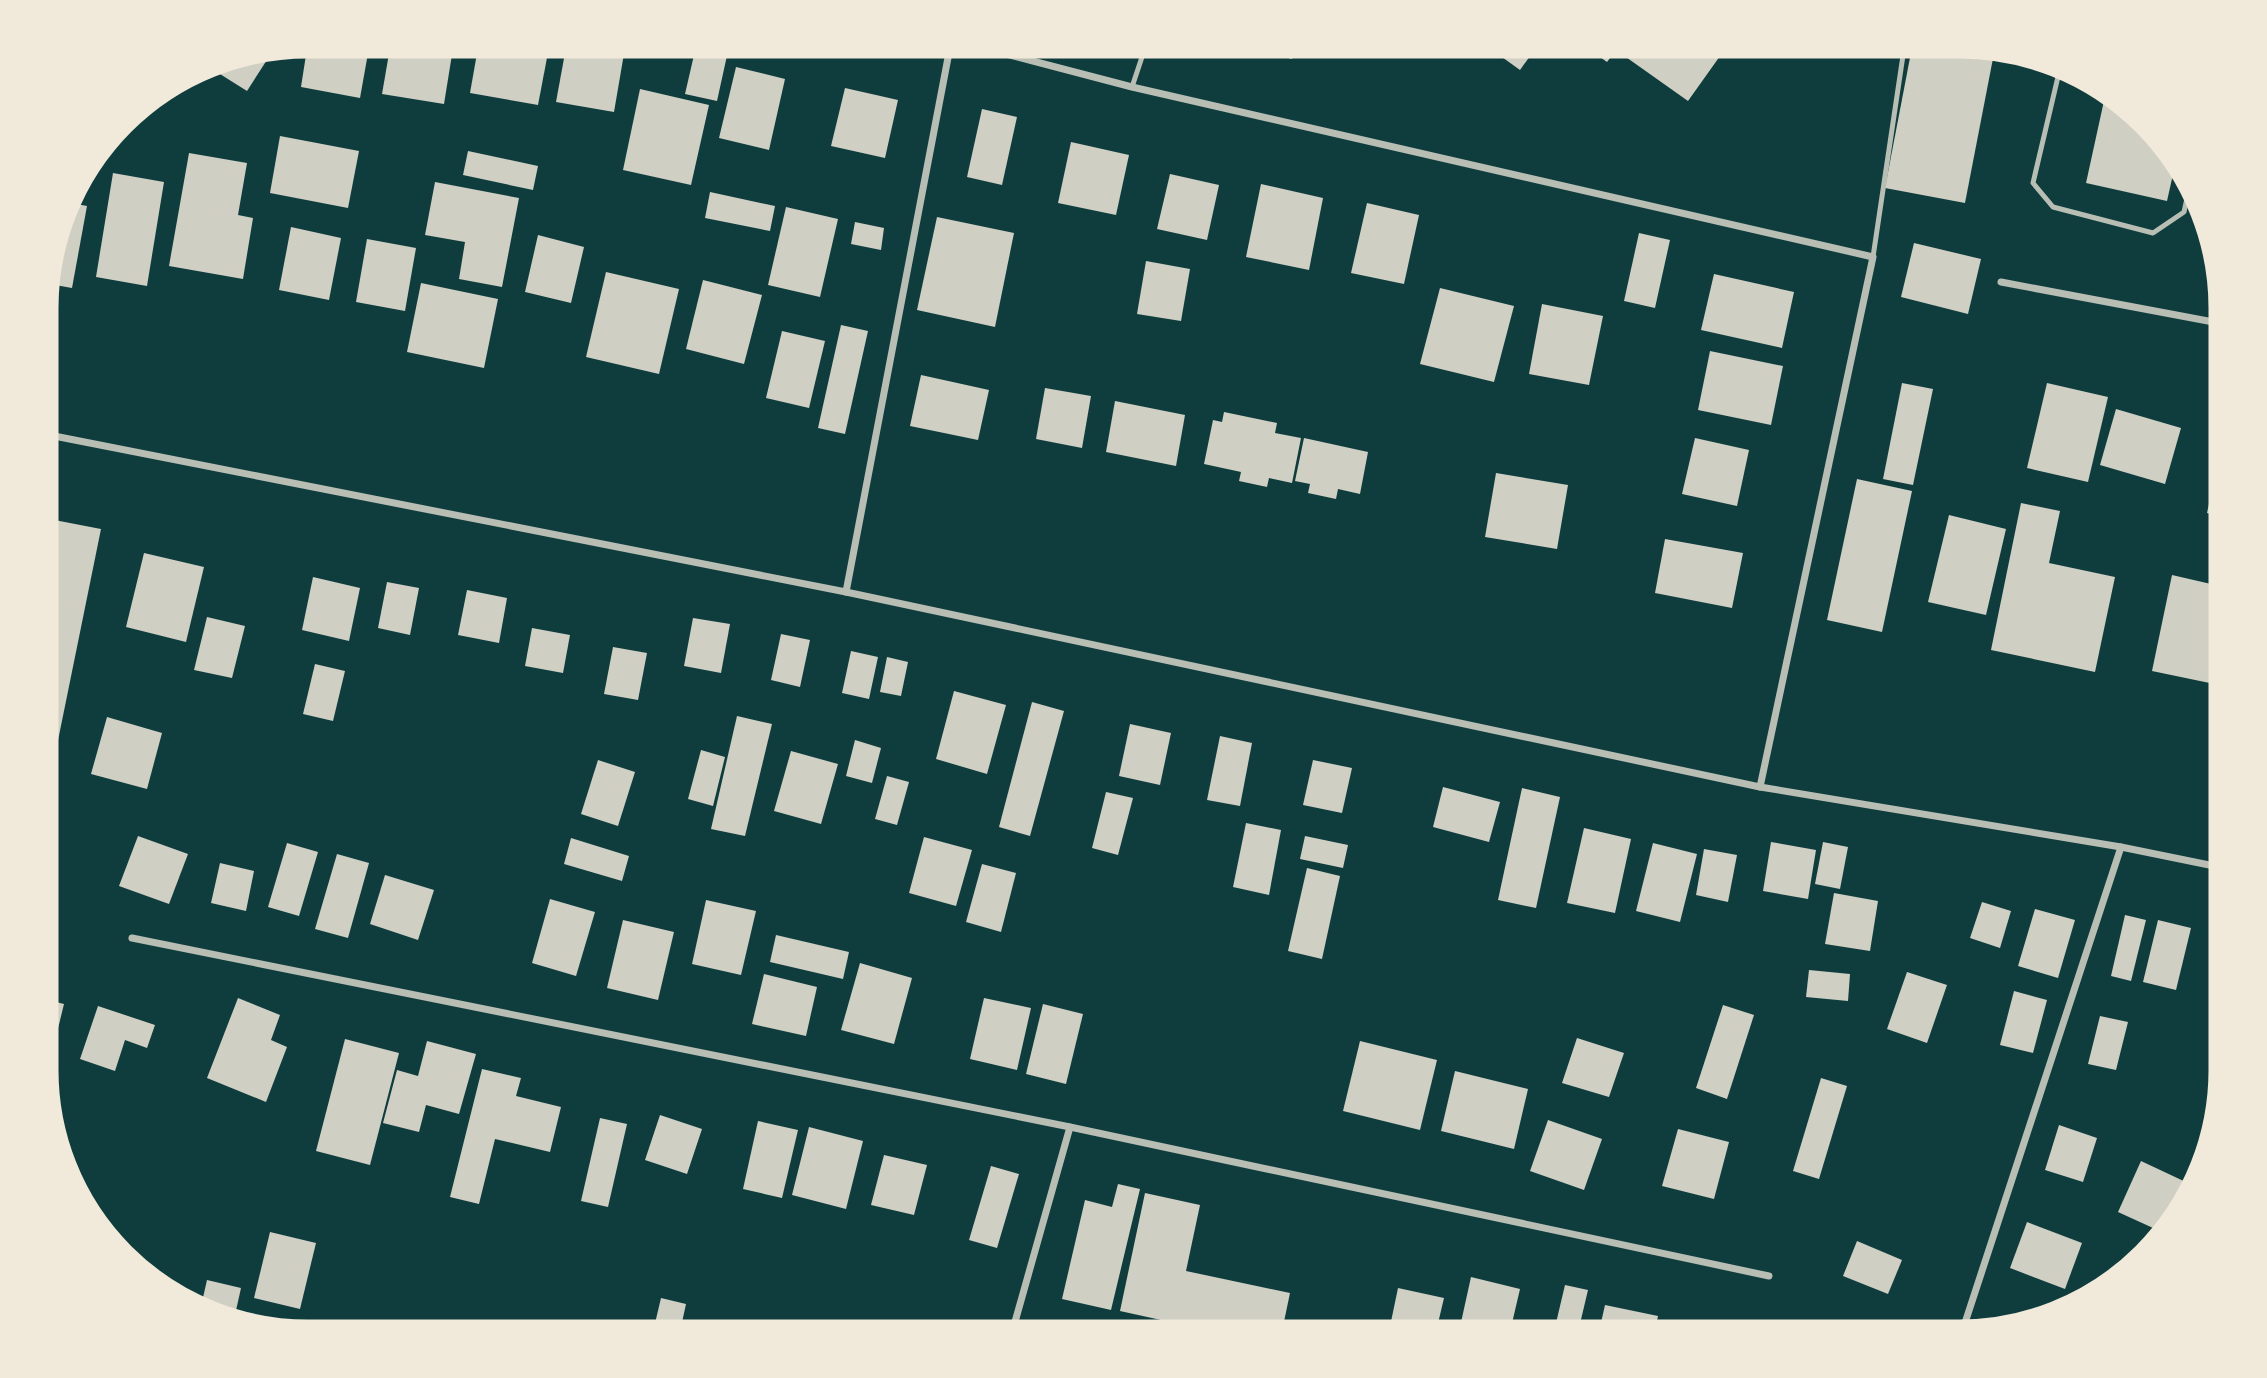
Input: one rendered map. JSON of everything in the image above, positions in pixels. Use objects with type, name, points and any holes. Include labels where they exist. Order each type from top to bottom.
[{"type":"street","points":[[846,592],[949,54]]},
{"type":"street","points":[[1006,54],[1132,87],[1873,257],[1760,787]]},
{"type":"street","points":[[2001,282],[2213,322]]},
{"type":"street","points":[[54,436],[846,592],[1760,787],[2213,865]]},
{"type":"street","points":[[1965,1324],[2121,847]]},
{"type":"street","points":[[132,938],[1070,1127],[1769,1276]]},
{"type":"street","points":[[1014,1324],[1070,1127]]},
{"type":"lane","points":[[1132,87],[1143,54]]},
{"type":"lane","points":[[1873,257],[1903,54]]},
{"type":"lane","points":[[2058,75],[2033,183],[2053,207],[2153,233],[2184,212],[2187,197]]},
{"type":"building","points":[[306,54],[368,54],[360,98],[301,87]]},
{"type":"building","points":[[389,54],[452,54],[444,104],[382,94]]},
{"type":"building","points":[[477,54],[548,54],[538,105],[470,93]]},
{"type":"building","points":[[565,54],[624,54],[614,112],[556,102]]},
{"type":"building","points":[[694,54],[727,54],[717,101],[685,94]]},
{"type":"building","points":[[1273,54],[1293,54],[1292,59]]},
{"type":"building","points":[[1498,54],[1531,54],[1520,70]]},
{"type":"building","points":[[1596,54],[1613,54],[1607,62]]},
{"type":"building","points":[[1622,54],[1721,54],[1688,101]]},
{"type":"building","points":[[1911,54],[1993,56],[1965,203],[1885,188]]},
{"type":"building","points":[[269,57],[247,91],[217,72]]},
{"type":"building","points":[[736,67],[785,79],[769,150],[719,138]]},
{"type":"building","points":[[845,88],[898,100],[885,158],[831,146]]},
{"type":"building","points":[[640,89],[709,105],[691,185],[623,170]]},
{"type":"building","points":[[2104,100],[2150,141],[2173,172],[2167,201],[2086,183]]},
{"type":"building","points":[[982,109],[1017,117],[1002,185],[967,177]]},
{"type":"building","points":[[280,136],[359,151],[348,208],[270,193]]},
{"type":"building","points":[[1071,142],[1129,155],[1116,215],[1058,203]]},
{"type":"building","points":[[468,151],[538,166],[533,190],[463,175]]},
{"type":"building","points":[[189,153],[247,163],[238,215],[253,218],[243,279],[169,266]]},
{"type":"building","points":[[113,173],[164,182],[147,286],[96,277]]},
{"type":"building","points":[[1170,174],[1219,185],[1207,240],[1157,229]]},
{"type":"building","points":[[435,182],[519,198],[502,287],[459,279],[465,242],[425,235]]},
{"type":"building","points":[[1261,184],[1323,198],[1309,270],[1246,257]]},
{"type":"building","points":[[710,192],[775,206],[770,231],[705,218]]},
{"type":"building","points":[[1367,203],[1419,215],[1404,284],[1351,273]]},
{"type":"building","points":[[77,204],[87,206],[72,288],[55,285],[63,242]]},
{"type":"building","points":[[786,207],[838,219],[820,297],[768,285]]},
{"type":"building","points":[[937,217],[1014,233],[995,327],[917,310]]},
{"type":"building","points":[[855,222],[884,228],[881,250],[851,244]]},
{"type":"building","points":[[291,227],[341,238],[329,300],[279,290]]},
{"type":"building","points":[[1639,233],[1670,240],[1655,308],[1624,301]]},
{"type":"building","points":[[538,235],[584,247],[571,303],[525,292]]},
{"type":"building","points":[[367,239],[416,248],[405,311],[356,302]]},
{"type":"building","points":[[1914,243],[1981,259],[1968,314],[1901,297]]},
{"type":"building","points":[[1146,261],[1190,269],[1181,321],[1137,314]]},
{"type":"building","points":[[606,272],[679,289],[659,374],[586,357]]},
{"type":"building","points":[[1714,274],[1794,292],[1782,348],[1701,330]]},
{"type":"building","points":[[703,280],[762,295],[744,364],[686,349]]},
{"type":"building","points":[[421,283],[498,299],[484,368],[407,352]]},
{"type":"building","points":[[1440,288],[1514,306],[1494,382],[1420,364]]},
{"type":"building","points":[[1542,304],[1603,316],[1589,385],[1529,374]]},
{"type":"building","points":[[841,325],[868,331],[845,434],[818,428]]},
{"type":"building","points":[[782,331],[825,341],[809,408],[766,398]]},
{"type":"building","points":[[1710,351],[1783,366],[1771,425],[1698,410]]},
{"type":"building","points":[[921,375],[989,390],[978,440],[910,426]]},
{"type":"building","points":[[1902,383],[1933,389],[1913,485],[1883,479]]},
{"type":"building","points":[[2047,383],[2108,397],[2088,482],[2027,468]]},
{"type":"building","points":[[1045,388],[1091,396],[1082,448],[1036,439]]},
{"type":"building","points":[[1115,401],[1185,415],[1176,466],[1106,452]]},
{"type":"building","points":[[2116,409],[2181,428],[2165,484],[2100,465]]},
{"type":"building","points":[[1224,412],[1277,423],[1275,433],[1301,438],[1292,483],[1269,478],[1267,487],[1239,481],[1241,472],[1204,464],[1213,420],[1222,422]]},
{"type":"building","points":[[1304,438],[1368,452],[1360,494],[1338,489],[1336,499],[1308,493],[1310,484],[1295,481]]},
{"type":"building","points":[[1695,438],[1749,450],[1737,506],[1682,494]]},
{"type":"building","points":[[1496,473],[1568,485],[1557,549],[1485,537]]},
{"type":"building","points":[[1857,479],[1912,491],[1882,632],[1827,620]]},
{"type":"building","points":[[2213,485],[2213,514],[2207,513]]},
{"type":"building","points":[[2021,503],[2060,511],[2049,563],[2115,577],[2095,672],[1991,650]]},
{"type":"building","points":[[1949,515],[2006,529],[1986,615],[1928,602]]},
{"type":"building","points":[[54,520],[101,529],[54,760]]},
{"type":"building","points":[[1665,539],[1743,553],[1732,608],[1655,593]]},
{"type":"building","points":[[144,553],[204,567],[186,642],[126,627]]},
{"type":"building","points":[[2172,575],[2213,584],[2213,684],[2152,671]]},
{"type":"building","points":[[313,577],[360,588],[349,641],[302,630]]},
{"type":"building","points":[[387,582],[419,588],[410,635],[378,628]]},
{"type":"building","points":[[467,590],[507,598],[499,643],[458,635]]},
{"type":"building","points":[[207,617],[245,626],[232,678],[194,670]]},
{"type":"building","points":[[693,618],[730,624],[721,673],[684,666]]},
{"type":"building","points":[[532,628],[570,635],[563,673],[525,666]]},
{"type":"building","points":[[781,634],[810,640],[800,687],[771,680]]},
{"type":"building","points":[[613,647],[647,653],[638,700],[604,694]]},
{"type":"building","points":[[851,651],[878,657],[869,699],[842,693]]},
{"type":"building","points":[[887,657],[908,662],[901,696],[880,692]]},
{"type":"building","points":[[315,664],[345,671],[333,721],[303,714]]},
{"type":"building","points":[[954,691],[1006,705],[987,774],[936,759]]},
{"type":"building","points":[[1032,702],[1064,711],[1030,836],[999,827]]},
{"type":"building","points":[[737,716],[772,724],[745,836],[711,829]]},
{"type":"building","points":[[107,717],[162,733],[147,789],[91,774]]},
{"type":"building","points":[[1130,724],[1171,733],[1160,785],[1119,776]]},
{"type":"building","points":[[1220,736],[1252,743],[1240,806],[1207,800]]},
{"type":"building","points":[[855,740],[881,748],[872,783],[846,776]]},
{"type":"building","points":[[701,750],[725,757],[713,806],[688,799]]},
{"type":"building","points":[[791,751],[838,764],[821,824],[774,811]]},
{"type":"building","points":[[598,760],[635,772],[618,826],[581,814]]},
{"type":"building","points":[[1313,760],[1352,768],[1342,813],[1303,805]]},
{"type":"building","points":[[887,776],[909,782],[897,825],[875,819]]},
{"type":"building","points":[[1443,787],[1500,802],[1489,842],[1433,827]]},
{"type":"building","points":[[1522,788],[1560,797],[1536,908],[1498,900]]},
{"type":"building","points":[[1106,792],[1133,798],[1118,855],[1092,848]]},
{"type":"building","points":[[1246,823],[1281,830],[1269,895],[1233,887]]},
{"type":"building","points":[[1584,828],[1631,839],[1615,913],[1567,903]]},
{"type":"building","points":[[138,836],[188,854],[169,904],[119,886]]},
{"type":"building","points":[[1305,836],[1348,845],[1343,868],[1300,859]]},
{"type":"building","points":[[924,837],[972,850],[956,906],[909,893]]},
{"type":"building","points":[[571,838],[629,856],[622,881],[564,864]]},
{"type":"building","points":[[1771,842],[1816,850],[1808,899],[1763,891]]},
{"type":"building","points":[[1823,842],[1848,847],[1840,889],[1815,884]]},
{"type":"building","points":[[287,843],[318,852],[299,916],[268,907]]},
{"type":"building","points":[[1653,843],[1697,854],[1680,922],[1636,911]]},
{"type":"building","points":[[1704,849],[1737,855],[1728,902],[1696,895]]},
{"type":"building","points":[[337,854],[369,863],[348,938],[315,929]]},
{"type":"building","points":[[220,863],[254,871],[246,911],[211,903]]},
{"type":"building","points":[[982,864],[1016,873],[1001,932],[966,922]]},
{"type":"building","points":[[1307,868],[1340,876],[1322,959],[1288,951]]},
{"type":"building","points":[[385,875],[434,890],[418,940],[370,924]]},
{"type":"building","points":[[1834,893],[1878,901],[1870,951],[1825,944]]},
{"type":"building","points":[[550,899],[595,912],[576,976],[532,963]]},
{"type":"building","points":[[706,900],[756,911],[741,975],[692,964]]},
{"type":"building","points":[[1982,902],[2011,911],[2000,948],[1970,938]]},
{"type":"building","points":[[2035,909],[2075,920],[2058,978],[2018,966]]},
{"type":"building","points":[[2125,915],[2146,920],[2131,981],[2111,976]]},
{"type":"building","points":[[623,920],[674,932],[658,1000],[607,988]]},
{"type":"building","points":[[2158,920],[2191,928],[2176,990],[2143,982]]},
{"type":"building","points":[[776,935],[849,952],[843,979],[770,962]]},
{"type":"building","points":[[860,963],[912,978],[894,1044],[841,1030]]},
{"type":"building","points":[[1809,970],[1850,974],[1848,1001],[1806,997]]},
{"type":"building","points":[[1907,972],[1947,985],[1927,1043],[1887,1029]]},
{"type":"building","points":[[764,974],[817,987],[806,1036],[752,1024]]},
{"type":"building","points":[[2014,991],[2047,1000],[2033,1053],[2000,1045]]},
{"type":"building","points":[[238,998],[280,1015],[271,1040],[287,1047],[266,1102],[207,1078]]},
{"type":"building","points":[[984,998],[1031,1008],[1017,1070],[970,1059]]},
{"type":"building","points":[[54,1002],[64,1004],[54,1045]]},
{"type":"building","points":[[1043,1004],[1083,1014],[1066,1084],[1026,1074]]},
{"type":"building","points":[[1723,1005],[1754,1015],[1727,1099],[1696,1088]]},
{"type":"building","points":[[98,1006],[155,1025],[147,1048],[125,1040],[115,1071],[80,1059]]},
{"type":"building","points":[[2100,1016],[2128,1022],[2116,1070],[2088,1064]]},
{"type":"building","points":[[1577,1038],[1624,1053],[1609,1097],[1562,1083]]},
{"type":"building","points":[[345,1039],[399,1053],[370,1165],[316,1151]]},
{"type":"building","points":[[427,1041],[476,1054],[459,1114],[426,1105],[419,1132],[383,1123],[397,1070],[418,1076]]},
{"type":"building","points":[[1360,1041],[1437,1060],[1420,1130],[1343,1111]]},
{"type":"building","points":[[482,1069],[521,1078],[516,1096],[561,1107],[550,1152],[495,1139],[479,1204],[450,1197]]},
{"type":"building","points":[[1455,1071],[1528,1089],[1514,1149],[1441,1131]]},
{"type":"building","points":[[1821,1078],[1847,1086],[1819,1179],[1793,1171]]},
{"type":"building","points":[[660,1115],[702,1129],[687,1174],[645,1160]]},
{"type":"building","points":[[600,1118],[627,1124],[608,1207],[581,1201]]},
{"type":"building","points":[[1548,1120],[1602,1139],[1584,1190],[1530,1171]]},
{"type":"building","points":[[758,1121],[798,1130],[782,1198],[743,1189]]},
{"type":"building","points":[[2059,1125],[2097,1138],[2083,1182],[2045,1170]]},
{"type":"building","points":[[809,1127],[863,1141],[846,1209],[792,1195]]},
{"type":"building","points":[[1678,1129],[1729,1142],[1714,1199],[1662,1186]]},
{"type":"building","points":[[884,1155],[927,1165],[914,1215],[871,1205]]},
{"type":"building","points":[[2141,1161],[2187,1182],[2156,1229],[2118,1212]]},
{"type":"building","points":[[991,1166],[1019,1174],[997,1248],[969,1240]]},
{"type":"building","points":[[1118,1184],[1140,1189],[1111,1310],[1062,1299],[1085,1200],[1112,1207]]},
{"type":"building","points":[[1145,1193],[1200,1205],[1186,1271],[1290,1293],[1284,1324],[1179,1324],[1120,1311]]},
{"type":"building","points":[[2027,1222],[2082,1243],[2065,1289],[2010,1268]]},
{"type":"building","points":[[270,1232],[316,1243],[300,1309],[254,1298]]},
{"type":"building","points":[[1857,1241],[1902,1260],[1888,1294],[1843,1276]]},
{"type":"building","points":[[1471,1277],[1520,1289],[1512,1324],[1461,1324]]},
{"type":"building","points":[[207,1280],[241,1288],[235,1313],[202,1301]]},
{"type":"building","points":[[1565,1285],[1588,1290],[1580,1324],[1556,1323]]},
{"type":"building","points":[[1398,1288],[1444,1298],[1438,1324],[1390,1324]]},
{"type":"building","points":[[661,1298],[686,1304],[682,1324],[655,1324]]},
{"type":"building","points":[[1605,1305],[1658,1316],[1656,1324],[1601,1324]]}]
